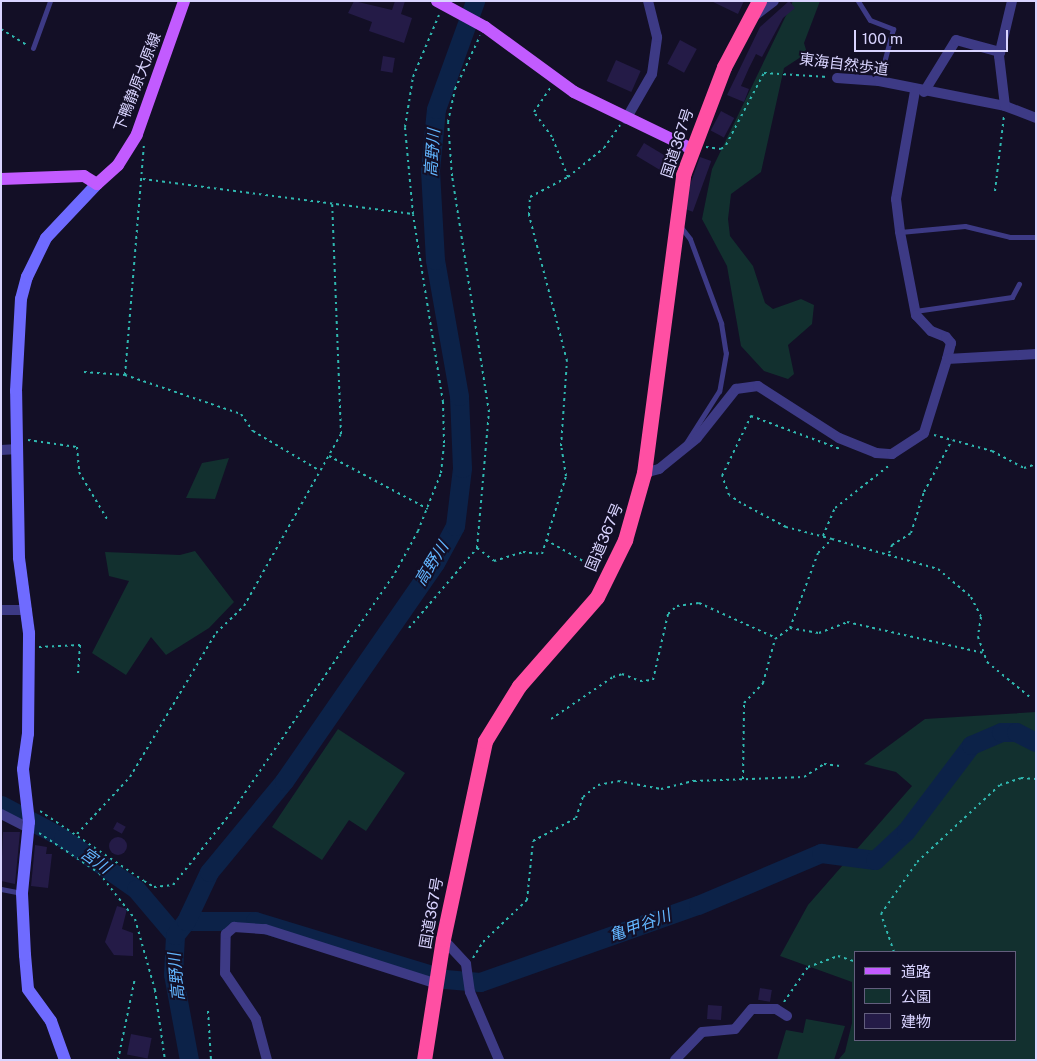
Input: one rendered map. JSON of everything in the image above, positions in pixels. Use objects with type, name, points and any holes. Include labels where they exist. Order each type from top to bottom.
[{"type":"highway","name":"国道367号","points":[[424,1060],[443,939],[485,741],[509,699],[575,627],[609,572],[625,540],[644,473],[675,220],[690,148],[747,21],[758,1]]},
{"type":"main road","name":"下鴨静原大原線","points":[[96,184],[118,165],[137,134],[184,1]]},
{"type":"main road","points":[[443,4],[483,26],[555,79],[626,119],[690,148]]},
{"type":"main road","points":[[1,179],[84,176],[96,184]]},
{"type":"street","points":[[626,119],[652,74],[657,37],[648,1]]},
{"type":"street","points":[[747,21],[774,1]]},
{"type":"street","points":[[1005,106],[1000,52],[1012,1]]},
{"type":"street","points":[[644,473],[660,469],[680,453],[728,396],[749,385],[857,447],[892,454],[924,433],[951,344],[946,337],[931,332],[915,311],[900,232],[896,199],[920,91],[956,40],[1000,52]]},
{"type":"street","name":"東海自然歩道","points":[[837,78],[879,81],[920,91],[1005,106],[1036,118]]},
{"type":"street","points":[[65,1060],[51,1021],[28,989],[22,893],[29,825],[23,770],[28,734],[29,653],[27,610],[19,558],[16,391],[24,288],[46,238],[96,184]]},
{"type":"street","points":[[947,359],[1036,354]]},
{"type":"street","points":[[1,450],[18,444]]},
{"type":"street","points":[[1,610],[27,610]]},
{"type":"street","points":[[1,814],[29,825]]},
{"type":"street","points":[[267,1060],[256,1019],[225,973],[223,955],[226,934],[234,927],[265,929],[438,976]]},
{"type":"street","points":[[443,939],[466,964],[468,980],[499,1060]]},
{"type":"street","points":[[676,1060],[702,1032],[735,1029],[757,1007],[776,1009],[787,1016]]},
{"type":"lane","points":[[33,48],[50,1]]},
{"type":"lane","points":[[858,1],[870,20],[893,29],[879,81]]},
{"type":"lane","points":[[675,220],[690,239],[721,323],[726,353],[719,391],[680,453]]},
{"type":"lane","points":[[900,232],[965,226],[996,235],[1036,237]]},
{"type":"lane","points":[[915,311],[1012,297],[1018,284]]},
{"type":"lane","points":[[1,889],[22,893]]},
{"type":"path","points":[[28,805],[154,887],[173,885],[183,877],[395,573],[428,509],[441,472],[443,402],[413,214],[405,143],[408,101],[443,4]]},
{"type":"path","points":[[409,628],[476,548],[489,412],[452,176],[448,122],[455,89],[483,26]]},
{"type":"path","points":[[1,29],[33,48]]},
{"type":"path","name":"東海自然歩道","points":[[690,148],[701,145],[713,150],[726,145],[764,73],[837,78]]},
{"type":"path","points":[[555,79],[534,112],[552,137],[568,178]]},
{"type":"path","points":[[994,191],[1005,106]]},
{"type":"path","points":[[476,548],[494,561],[502,561],[523,552],[542,554],[566,476],[561,446],[567,361],[531,223],[530,197],[568,178],[617,133]]},
{"type":"path","points":[[125,374],[143,179],[143,136],[137,134]]},
{"type":"path","points":[[143,179],[413,214]]},
{"type":"path","points":[[76,835],[130,777],[216,633],[244,606],[341,434],[332,204]]},
{"type":"path","points":[[84,372],[125,374],[242,414],[253,431],[320,471]]},
{"type":"path","points":[[857,447],[836,450],[751,416],[722,476],[729,495],[786,526],[889,553],[938,569],[971,597],[980,617],[978,637],[984,653],[1006,681],[1031,698]]},
{"type":"path","points":[[924,433],[992,451],[1024,468],[1036,464]]},
{"type":"path","points":[[889,553],[892,545],[911,533],[924,492],[952,440]]},
{"type":"path","points":[[18,444],[77,447],[79,472],[107,519]]},
{"type":"path","points":[[823,536],[835,508],[891,465],[892,454]]},
{"type":"path","points":[[329,456],[428,509]]},
{"type":"path","points":[[743,779],[744,702],[763,683],[775,638],[790,628],[818,553],[832,539]]},
{"type":"path","points":[[546,540],[585,565],[609,572]]},
{"type":"path","points":[[551,719],[613,677],[622,674],[640,681],[653,680],[668,614],[677,606],[699,603],[775,638]]},
{"type":"path","points":[[790,628],[820,633],[846,622],[984,653]]},
{"type":"path","points":[[29,653],[39,647],[80,645],[78,676]]},
{"type":"path","points":[[468,980],[483,942],[527,900],[533,841],[576,818],[583,797],[598,785],[618,781],[661,789],[694,782],[804,777],[824,764],[840,766]]},
{"type":"path","points":[[894,951],[881,914],[917,862],[1000,785],[1021,778],[1036,779]]},
{"type":"path","points":[[29,825],[99,874],[135,918],[155,990],[165,1060]]},
{"type":"path","points":[[776,1009],[792,995],[808,966],[838,956],[854,961]]},
{"type":"path","points":[[118,1060],[135,978]]},
{"type":"path","points":[[208,1011],[211,1060]]},
{"type":"green space","points":[[793,1],[820,1],[804,43],[807,53],[784,68],[761,172],[731,194],[728,219],[730,236],[753,266],[765,303],[773,309],[801,299],[814,305],[812,324],[788,345],[794,374],[788,379],[764,371],[741,346],[727,266],[702,219],[712,169]]},
{"type":"green space","points":[[229,458],[215,499],[186,498],[202,463]]},
{"type":"green space","points":[[195,551],[234,602],[209,628],[166,655],[151,637],[126,675],[92,653],[129,581],[109,576],[105,552],[180,555]]},
{"type":"green space","points":[[1036,712],[1036,1060],[838,1060],[845,1052],[852,1023],[852,982],[780,956],[808,905],[912,786],[896,772],[864,764],[925,719]]},
{"type":"green space","points":[[338,729],[405,773],[366,831],[349,820],[322,860],[272,827]]},
{"type":"green space","points":[[806,1019],[845,1026],[834,1060],[777,1060],[786,1030],[803,1033]]},
{"type":"building","points":[[354,1],[392,10],[395,1],[405,1],[401,14],[412,18],[404,43],[369,31],[372,22],[348,13]]},
{"type":"building","points":[[711,1],[744,1],[738,14]]},
{"type":"building","points":[[789,1],[795,8],[783,18],[762,57],[756,54],[749,68],[741,86],[749,89],[744,102],[727,95],[760,27]]},
{"type":"building","points":[[680,40],[697,49],[684,73],[667,64]]},
{"type":"building","points":[[383,56],[395,58],[393,73],[381,71]]},
{"type":"building","points":[[616,60],[641,71],[631,92],[607,81]]},
{"type":"building","points":[[721,111],[734,118],[724,137],[711,130]]},
{"type":"building","points":[[644,143],[672,160],[665,173],[636,156]]},
{"type":"building","points":[[700,157],[711,161],[693,212],[682,208]]},
{"type":"building","points":[[117,822],[126,827],[122,834],[113,829]]},
{"type":"building","points":[[3,832],[20,832],[15,884],[1,881]]},
{"type":"building","points":[[118,837],[124,840],[127,846],[124,852],[118,855],[112,852],[109,846],[112,840]]},
{"type":"building","points":[[35,845],[47,847],[46,854],[52,854],[48,888],[31,886]]},
{"type":"building","points":[[117,906],[127,909],[122,929],[133,933],[133,956],[114,955],[105,942]]},
{"type":"building","points":[[760,988],[772,990],[770,1002],[758,1000]]},
{"type":"building","points":[[708,1005],[722,1006],[721,1020],[707,1019]]},
{"type":"building","points":[[131,1034],[152,1038],[148,1059],[127,1055]]},
{"type":"waterway","name":"高野川","points":[[189,1060],[173,974],[175,935],[186,921],[209,872],[284,781],[435,563],[455,526],[462,468],[459,396],[435,260],[430,170],[436,109],[475,1]]},
{"type":"waterway","name":"亀甲谷川","points":[[186,921],[255,921],[445,979],[480,982],[698,905],[821,853],[875,860],[906,831],[971,745],[1001,732],[1016,732],[1036,742]]},
{"type":"waterway","name":"宮川","points":[[1,805],[63,838],[136,889],[175,935]]}]
